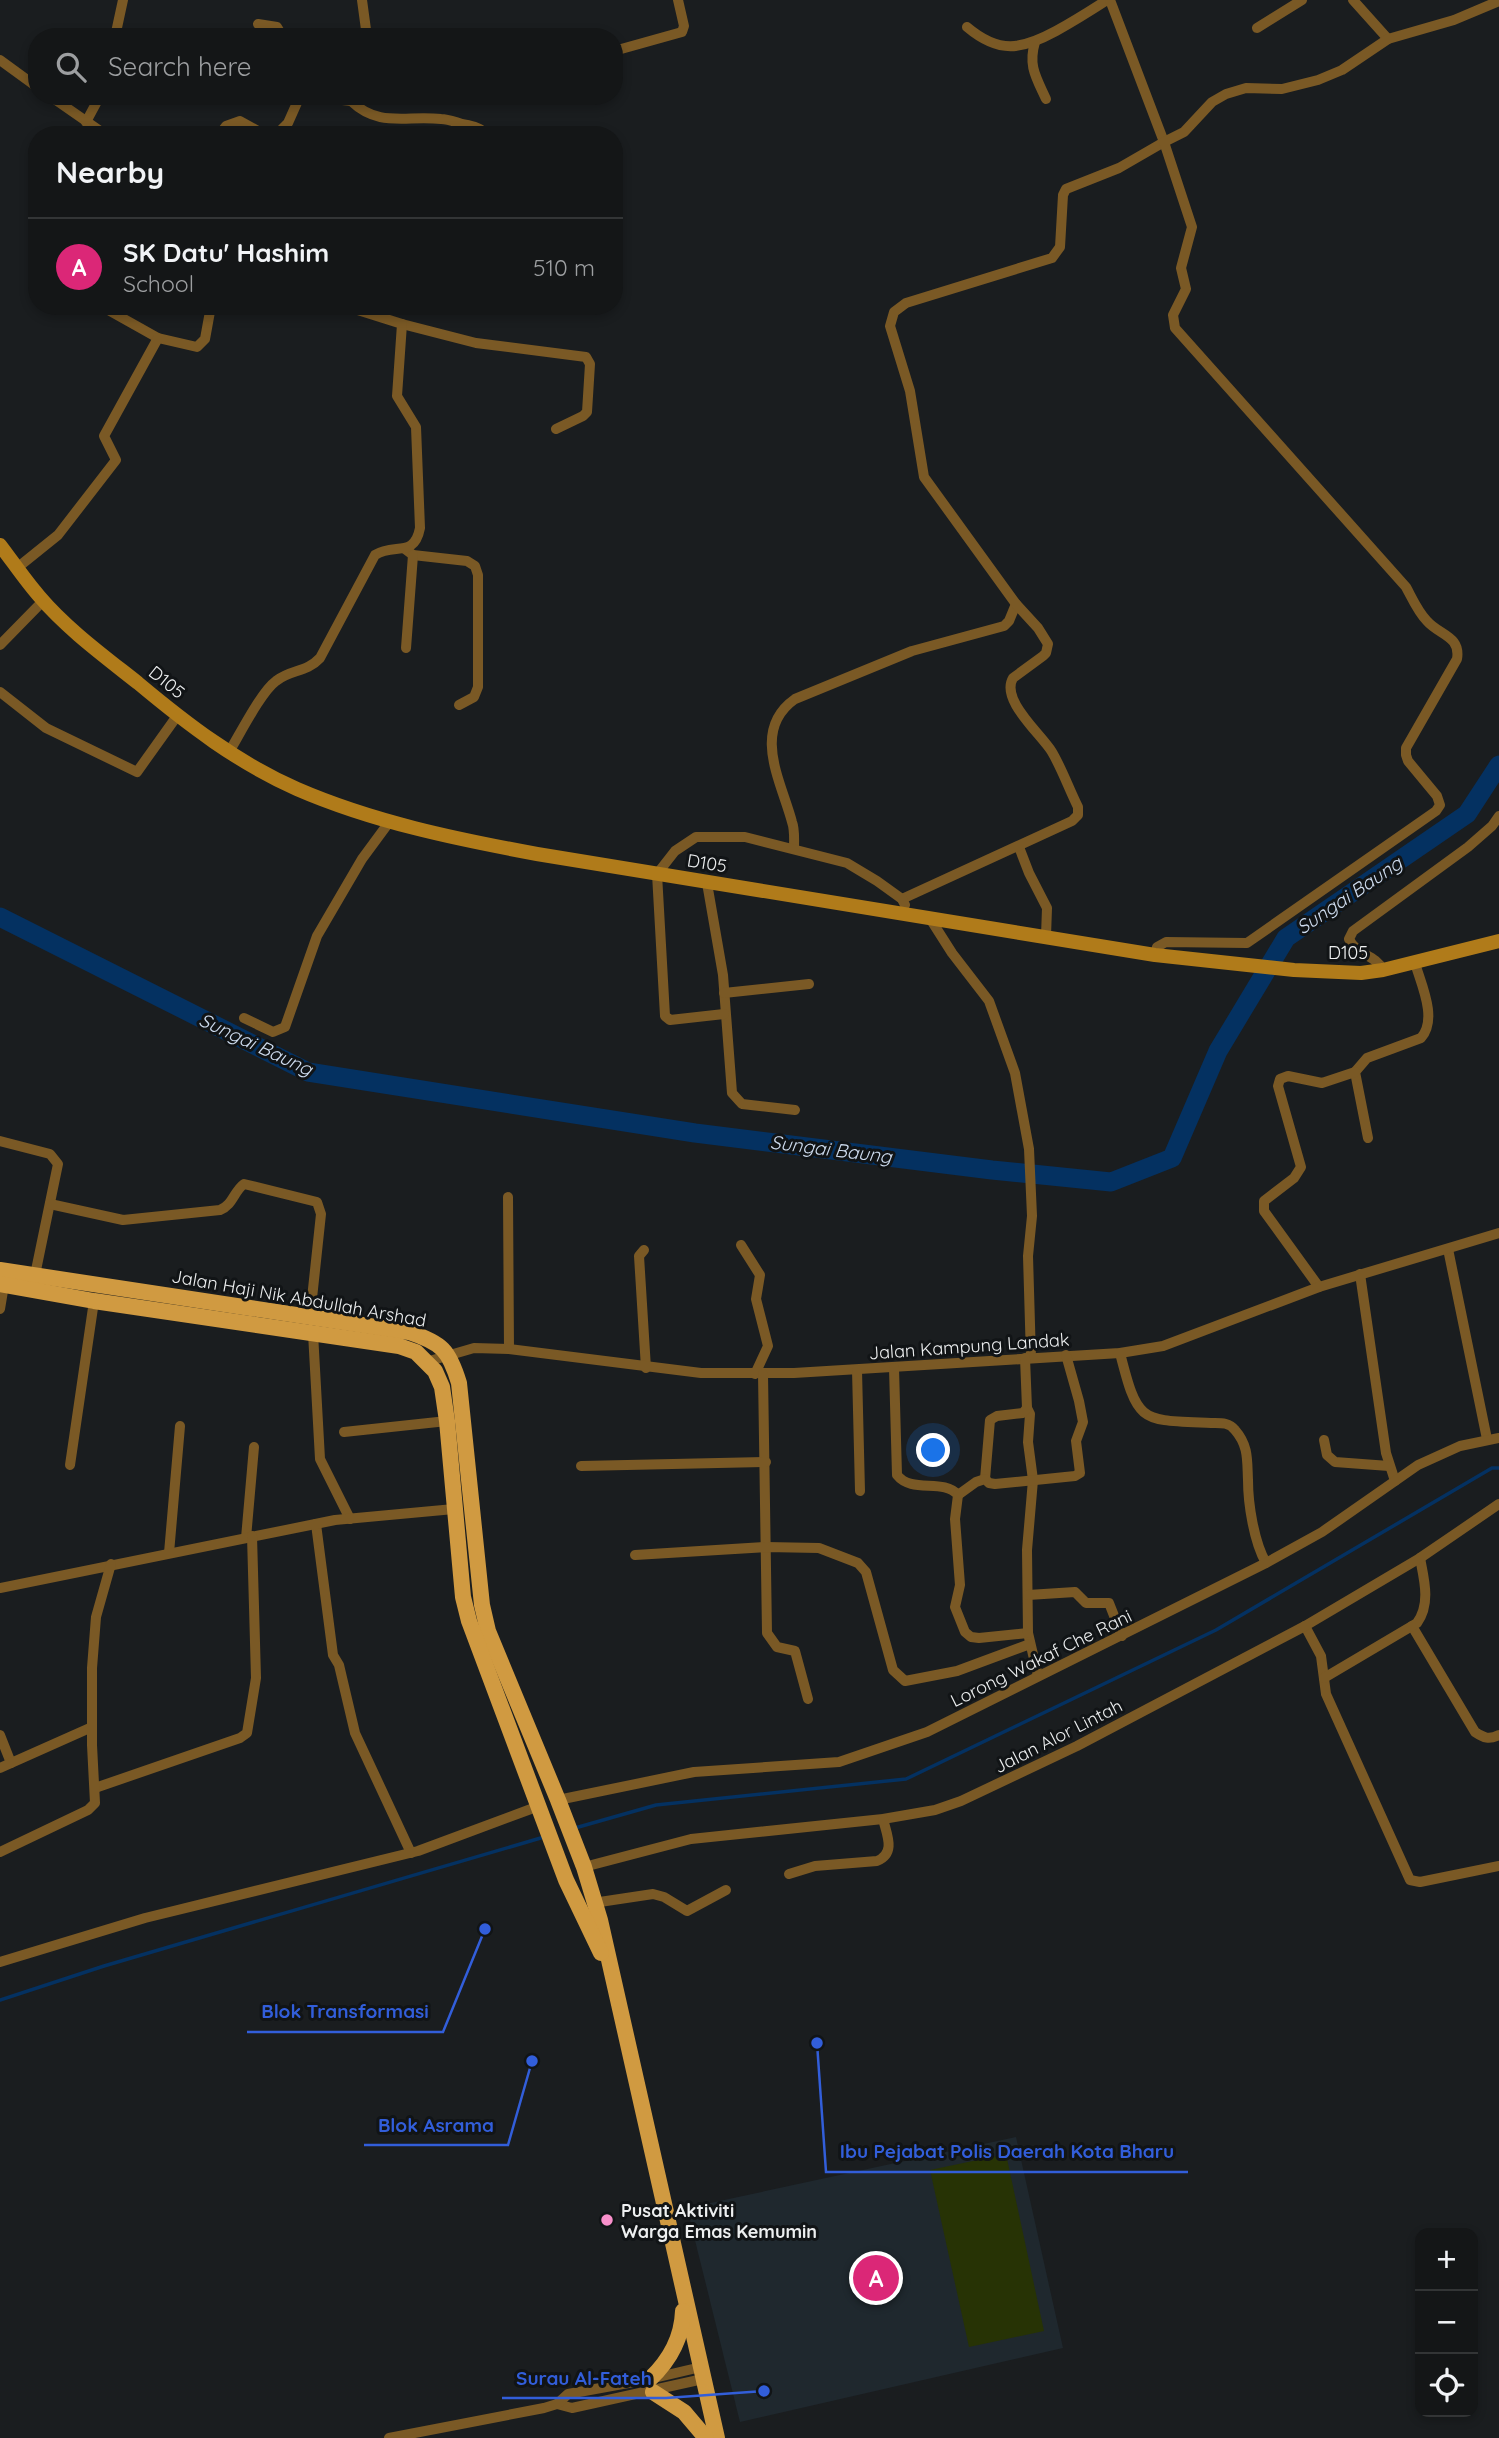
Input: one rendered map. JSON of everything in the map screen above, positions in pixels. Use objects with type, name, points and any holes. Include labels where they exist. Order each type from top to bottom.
[{"type":"main road","name":"Jalan Haji Nik Abdullah Arshad","points":[[1,1280],[35,1275],[312,1325],[399,1346],[416,1352],[426,1362]]},
{"type":"main road","name":"Jalan Haji Nik Abdullah Arshad","points":[[1,1280],[94,1301],[312,1325],[409,1332],[433,1340],[447,1354]]},
{"type":"main road","points":[[447,1354],[459,1383],[477,1581],[488,1631],[583,1863],[600,1920],[717,2438]]},
{"type":"main road","points":[[426,1362],[435,1371],[442,1387],[463,1597],[469,1621],[562,1867],[610,1971]]},
{"type":"main road","points":[[682,2291],[683,2316],[678,2340],[651,2385],[684,2412],[706,2438]]},
{"type":"street","points":[[118,28],[123,0]]},
{"type":"street","points":[[362,0],[366,28]]},
{"type":"street","points":[[623,48],[682,32],[684,26],[678,0]]},
{"type":"street","points":[[967,27],[987,41],[1018,47],[1035,42],[1109,0],[1164,142],[1192,227],[1181,268],[1186,289],[1172,315],[1175,328],[1406,586],[1426,621],[1451,637],[1458,652],[1457,659],[1406,748],[1408,761],[1437,796],[1440,805],[1436,811],[1249,942],[1166,942],[1157,947],[1155,956]]},
{"type":"street","points":[[1257,28],[1302,0]]},
{"type":"street","points":[[1353,0],[1388,38]]},
{"type":"street","points":[[902,899],[1072,821],[1079,811],[1051,750],[1018,708],[1010,693],[1010,681],[1043,656],[1048,649],[1046,640],[1016,604],[925,477],[910,389],[891,334],[894,312],[906,303],[1050,259],[1060,247],[1063,195],[1068,187],[1119,168],[1184,132],[1212,102],[1222,96],[1246,88],[1282,89],[1326,77],[1342,70],[1388,38],[1454,20],[1499,1]]},
{"type":"street","points":[[258,24],[278,28]]},
{"type":"street","points":[[1035,42],[1031,56],[1032,66],[1046,99]]},
{"type":"street","points":[[0,60],[28,80]]},
{"type":"street","points":[[62,105],[92,126]]},
{"type":"street","points":[[86,122],[95,105]]},
{"type":"street","points":[[285,126],[296,105]]},
{"type":"street","points":[[358,105],[362,111],[371,116],[387,119],[442,118],[471,126]]},
{"type":"street","points":[[225,126],[240,121],[249,126]]},
{"type":"street","points":[[117,315],[158,338],[197,346],[205,338],[209,315]]},
{"type":"street","points":[[374,315],[476,343],[586,357],[590,364],[587,412],[556,429]]},
{"type":"street","points":[[402,324],[397,397],[416,427],[420,528],[418,538],[409,552],[406,648]]},
{"type":"street","points":[[16,568],[58,536],[116,460],[104,436],[158,338]]},
{"type":"street","name":"D105","points":[[0,545],[43,601],[70,628],[177,716],[229,752],[295,788],[390,821],[469,842],[1155,956],[1294,970],[1361,973],[1383,970],[1499,941]]},
{"type":"street","points":[[229,752],[271,685],[284,676],[313,666],[320,658],[374,555],[383,549],[467,561],[475,566],[478,575],[478,687],[474,697],[459,705]]},
{"type":"street","points":[[0,645],[43,601]]},
{"type":"street","points":[[794,849],[793,825],[773,754],[772,735],[776,718],[785,706],[795,699],[912,651],[1004,626],[1016,604]]},
{"type":"street","points":[[0,692],[46,728],[137,772],[177,716]]},
{"type":"street","points":[[1383,970],[1373,957],[1355,949],[1350,943],[1353,931],[1468,847],[1492,826],[1499,816]]},
{"type":"street","points":[[244,1018],[273,1032],[285,1027],[317,936],[362,859],[390,821]]},
{"type":"street","points":[[724,1014],[678,1020],[670,1020],[666,1016],[657,874],[676,851],[696,836],[745,837],[847,863],[902,899],[913,917]]},
{"type":"street","points":[[1019,847],[1047,908],[1046,936]]},
{"type":"street","points":[[707,883],[724,993],[732,1093],[742,1104],[794,1110]]},
{"type":"street","points":[[932,920],[989,1001],[1015,1073],[1029,1149],[1031,1214],[1028,1256],[1027,1408],[1030,1414],[1028,1442],[1033,1480],[1027,1550],[1029,1639],[1038,1676]]},
{"type":"street","points":[[1319,1287],[1264,1211],[1264,1201],[1294,1178],[1301,1167],[1278,1086],[1280,1079],[1288,1076],[1322,1083],[1354,1072],[1367,1058],[1421,1038],[1426,1033],[1427,1010],[1415,963]]},
{"type":"street","points":[[724,993],[809,984]]},
{"type":"street","points":[[1354,1072],[1367,1138]]},
{"type":"street","points":[[0,1141],[50,1154],[58,1164],[35,1275]]},
{"type":"street","points":[[50,1204],[123,1220],[220,1210],[230,1203],[238,1188],[244,1184],[317,1202],[321,1214],[312,1325],[320,1459],[350,1519]]},
{"type":"street","points":[[508,1197],[509,1349]]},
{"type":"street","name":"Jalan Kampung Landak","points":[[426,1362],[474,1348],[509,1349],[646,1368],[701,1373],[760,1374],[1120,1353],[1163,1346],[1360,1273],[1499,1233]]},
{"type":"street","points":[[741,1245],[760,1275],[755,1299],[768,1346],[760,1374],[766,1462],[767,1633],[777,1647],[795,1651],[808,1699]]},
{"type":"street","points":[[1448,1249],[1487,1439]]},
{"type":"street","points":[[644,1250],[639,1258],[646,1368]]},
{"type":"street","points":[[1360,1273],[1389,1466],[1395,1481]]},
{"type":"street","points":[[0,1309],[1,1280]]},
{"type":"street","points":[[70,1465],[94,1301]]},
{"type":"street","points":[[1120,1353],[1131,1397],[1151,1418],[1168,1422],[1227,1423],[1236,1430],[1248,1453],[1248,1482],[1258,1548],[1266,1563]]},
{"type":"street","points":[[985,1479],[995,1484],[1076,1476],[1081,1471],[1076,1441],[1083,1422],[1066,1355]]},
{"type":"street","points":[[894,1368],[897,1475],[907,1484],[950,1489],[958,1495]]},
{"type":"street","points":[[857,1370],[860,1491]]},
{"type":"street","points":[[985,1479],[990,1420],[997,1416],[1023,1413],[1027,1408]]},
{"type":"street","points":[[344,1432],[447,1421]]},
{"type":"street","points":[[169,1552],[180,1426]]},
{"type":"street","name":"Lorong Wakaf Che Rani","points":[[558,1800],[694,1772],[839,1762],[886,1748],[927,1732],[1266,1563],[1322,1532],[1418,1465],[1460,1446],[1499,1438]]},
{"type":"street","points":[[1324,1440],[1327,1455],[1335,1462],[1389,1466]]},
{"type":"street","points":[[95,1788],[240,1738],[247,1733],[256,1678],[249,1537],[254,1447]]},
{"type":"street","points":[[580,1466],[766,1462]]},
{"type":"street","points":[[985,1479],[958,1495],[955,1519],[960,1585],[955,1607],[965,1632],[971,1637],[1029,1639]]},
{"type":"street","name":"Jalan Alor Lintah","points":[[583,1863],[691,1839],[883,1819],[935,1810],[990,1788],[1077,1746],[1305,1626],[1420,1558],[1499,1504]]},
{"type":"street","points":[[0,1588],[316,1524],[454,1509]]},
{"type":"street","points":[[316,1524],[332,1655],[339,1664],[355,1733],[411,1853]]},
{"type":"street","points":[[635,1555],[766,1547],[819,1548],[858,1563],[863,1567],[893,1668],[903,1680],[957,1671],[1029,1639]]},
{"type":"street","points":[[1324,1678],[1412,1626],[1422,1617],[1425,1587],[1420,1558]]},
{"type":"street","points":[[0,1852],[88,1810],[95,1803],[92,1668],[96,1616],[111,1564]]},
{"type":"street","points":[[1028,1595],[1075,1592],[1086,1603],[1109,1603],[1122,1636]]},
{"type":"street","points":[[1305,1626],[1321,1656],[1326,1693],[1410,1880],[1420,1882],[1499,1866]]},
{"type":"street","points":[[1412,1626],[1475,1732],[1491,1739],[1499,1735]]},
{"type":"street","points":[[0,1768],[92,1727]]},
{"type":"street","points":[[0,1735],[11,1763]]},
{"type":"street","points":[[0,1962],[145,1918],[411,1853],[539,1806]]},
{"type":"street","points":[[789,1874],[815,1866],[877,1861],[884,1858],[889,1842],[883,1819]]},
{"type":"street","points":[[593,1903],[653,1894],[664,1897],[687,1911],[726,1890]]},
{"type":"street","points":[[389,2438],[556,2404],[568,2394],[651,2385],[702,2373]]},
{"type":"shaded area","points":[[1016,2137],[1063,2348],[740,2422],[687,2208]]},
{"type":"green space","points":[[1006,2154],[1044,2331],[969,2347],[930,2170]]},
{"type":"waterway","name":"Sungai Baung","points":[[0,917],[308,1072],[695,1133],[1111,1182],[1172,1158],[1218,1051],[1286,938],[1467,814],[1499,765]]},
{"type":"waterway","points":[[575,1828],[656,1805],[906,1779],[1216,1630],[1492,1468],[1499,1468]]},
{"type":"waterway","points":[[0,2000],[104,1966],[544,1837]]},
{"type":"place","name":"Blok Transformasi","points":[[485,1929]]},
{"type":"place","name":"Ibu Pejabat Polis Daerah Kota Bharu","points":[[817,2043]]},
{"type":"place","name":"Blok Asrama","points":[[532,2061]]},
{"type":"place","name":"Pusat Aktiviti Warga Emas Kemumin","points":[[607,2220]]},
{"type":"place","name":"SK Datu' Hashim","points":[[876,2278]]},
{"type":"place","name":"Surau Al-Fateh","points":[[764,2391]]}]
